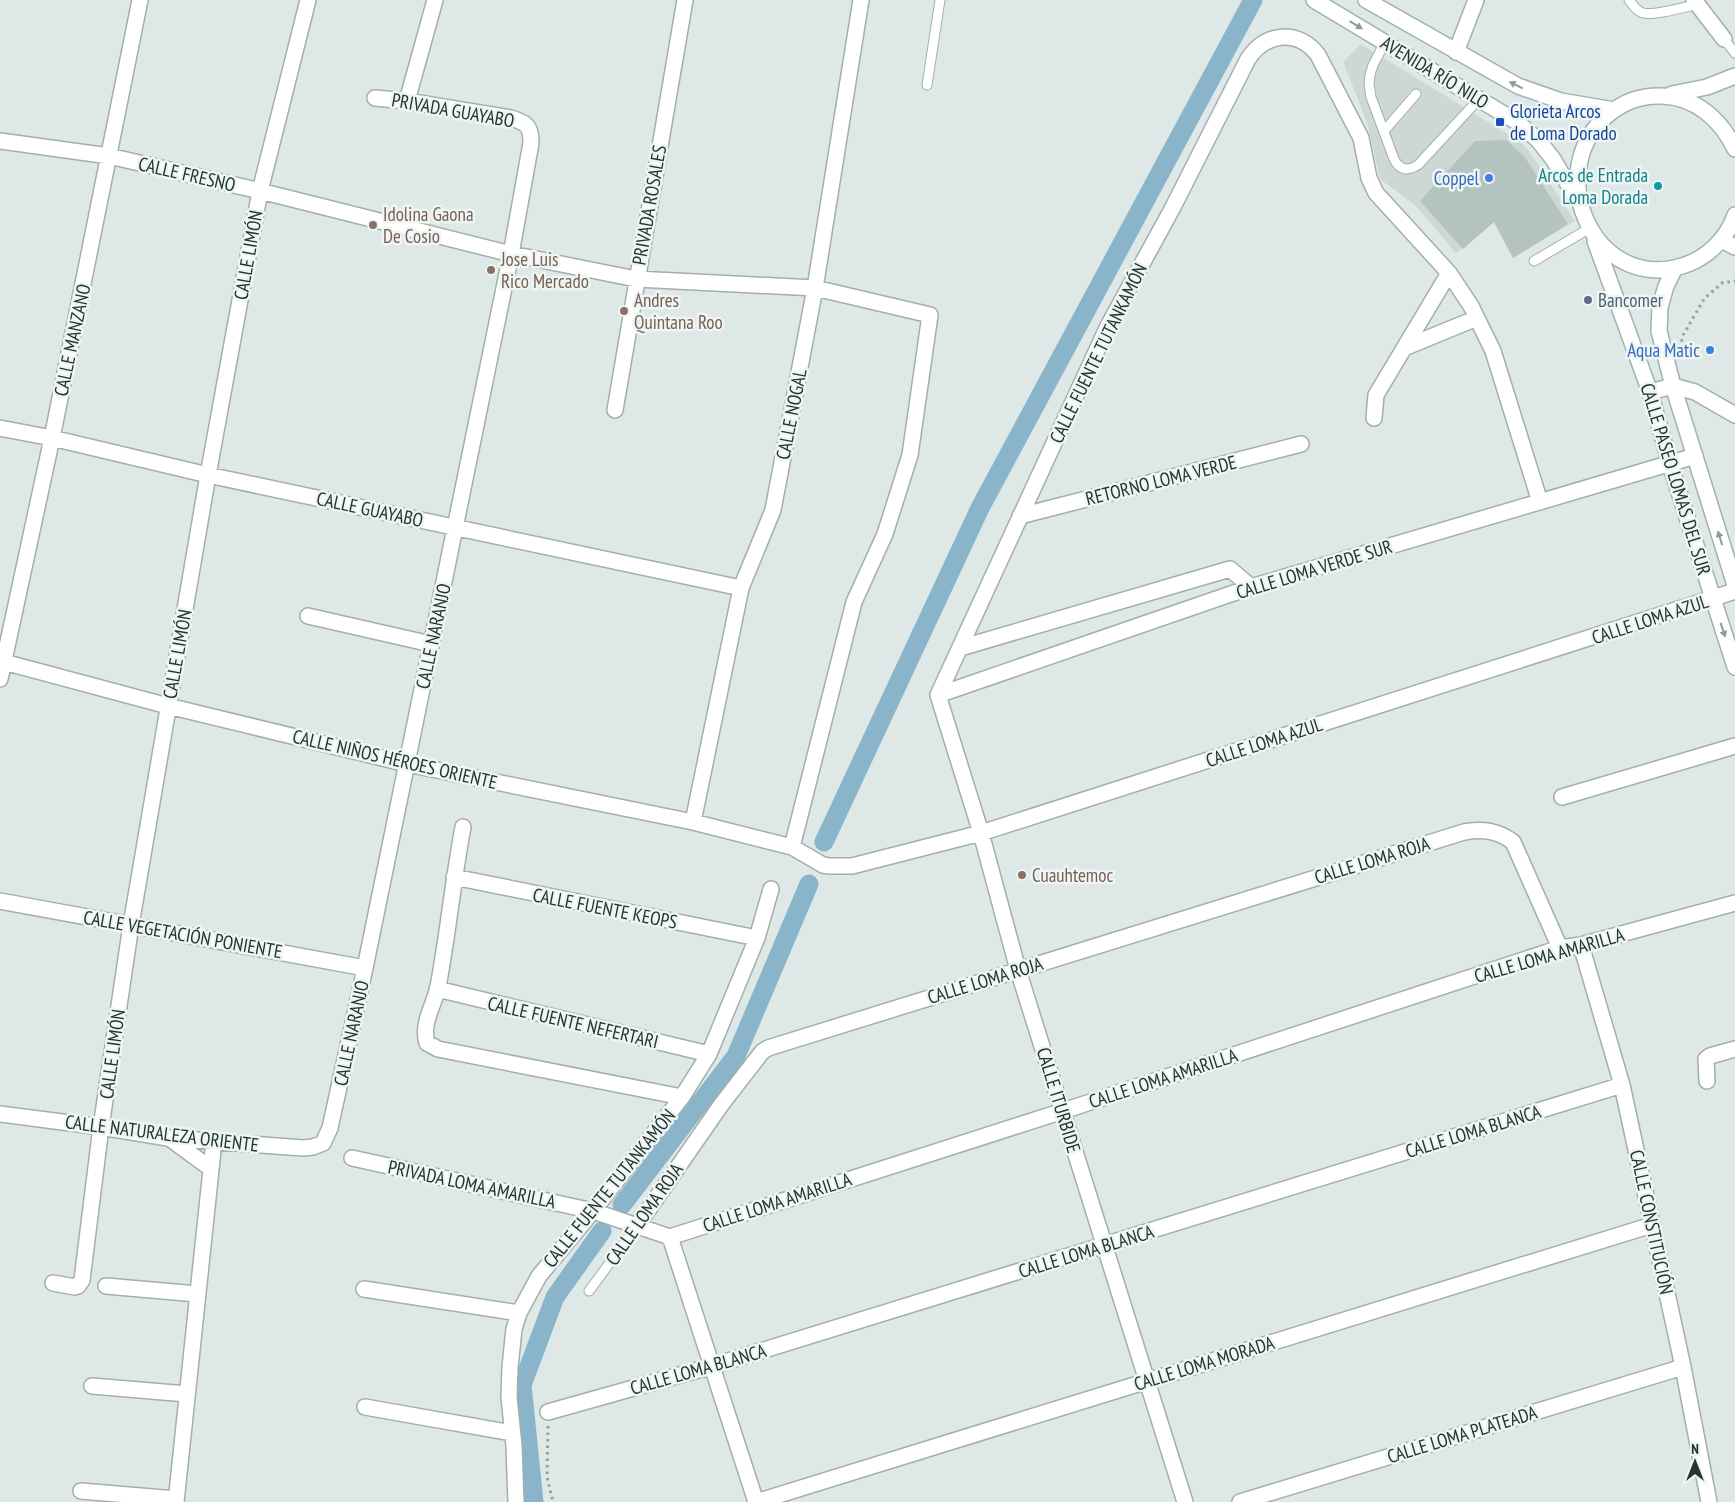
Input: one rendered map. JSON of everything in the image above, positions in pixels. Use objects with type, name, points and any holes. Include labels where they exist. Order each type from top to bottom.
[{"type":"street","name":"CALLE MANZANO","points":[[0,679],[2,661],[52,438],[140,0]]},
{"type":"street","name":"CALLE LIMÓN","points":[[53,1283],[75,1287],[82,1280],[101,1127],[131,925],[208,475],[260,191],[308,0]]},
{"type":"street","points":[[407,101],[435,0]]},
{"type":"street","name":"PRIVADA ROSALES","points":[[614,410],[685,0]]},
{"type":"street","name":"CALLE NOGAL","points":[[693,822],[741,588],[773,510],[815,288],[861,0]]},
{"type":"street","name":"AVENIDA RÍO NILO","points":[[1314,0],[1517,122],[1538,140],[1553,159],[1579,204],[1592,232]]},
{"type":"street","name":"AVENIDA RÍO NILO","points":[[1366,0],[1518,86],[1539,94],[1587,106],[1614,110]]},
{"type":"street","points":[[1456,52],[1476,0]]},
{"type":"street","points":[[1696,2],[1724,39]]},
{"type":"street","name":"CALLE FUENTE TUTANKAMÓN","points":[[938,695],[1108,326],[1172,209],[1254,50],[1275,38],[1289,36],[1302,39],[1312,46],[1361,138],[1369,178],[1376,194],[1450,273]]},
{"type":"street","points":[[1579,204],[1577,175],[1584,146],[1597,126],[1614,110],[1625,103],[1637,99],[1685,93],[1735,76]]},
{"type":"street","points":[[1663,96],[1689,101],[1708,112],[1724,129],[1735,149]]},
{"type":"street","name":"PRIVADA GUAYABO","points":[[375,98],[407,101],[511,118],[529,126]]},
{"type":"street","name":"CALLE NARANJO","points":[[323,1143],[330,1128],[365,968],[511,254],[532,143],[529,126]]},
{"type":"street","name":"CALLE FRESNO","points":[[0,141],[109,156],[260,191],[511,254],[636,279],[815,288],[930,315],[910,455],[886,534],[854,602],[792,847]]},
{"type":"street","points":[[1592,232],[1606,249],[1621,260],[1638,268],[1657,270],[1675,268],[1700,258],[1711,250],[1721,240],[1735,215]]},
{"type":"street","name":"CALLE PASEO LOMAS DEL SUR","points":[[1592,232],[1650,392],[1670,464],[1735,667]]},
{"type":"street","points":[[1721,240],[1735,247]]},
{"type":"street","name":"CALLE PASEO LOMAS DEL SUR","points":[[1675,268],[1666,286],[1660,307],[1659,331],[1694,456],[1735,584]]},
{"type":"street","points":[[1374,418],[1376,395],[1450,273],[1477,318],[1493,351],[1540,502]]},
{"type":"street","points":[[1404,348],[1477,318]]},
{"type":"street","points":[[1650,392],[1673,386],[1695,392],[1735,414]]},
{"type":"street","name":"CALLE GUAYABO","points":[[0,428],[52,438],[208,475],[741,588]]},
{"type":"street","name":"RETORNO LOMA VERDE","points":[[1020,516],[1301,444]]},
{"type":"street","name":"CALLE LOMA VERDE SUR","points":[[938,695],[1251,587],[1694,456]]},
{"type":"street","points":[[960,648],[1230,568],[1251,587]]},
{"type":"street","name":"CALLE LOMA AZUL","points":[[792,847],[823,864],[835,867],[852,866],[981,832],[1735,591]]},
{"type":"street","points":[[308,616],[431,644]]},
{"type":"street","name":"CALLE NIÑOS HÉROES ORIENTE","points":[[2,661],[168,706],[407,764],[693,822],[792,847]]},
{"type":"street","name":"CALLE ITURBIDE","points":[[938,695],[981,832],[1018,970],[1185,1502]]},
{"type":"street","points":[[1562,797],[1735,746]]},
{"type":"street","points":[[463,827],[437,989],[425,1027],[427,1043],[438,1049],[682,1097]]},
{"type":"street","name":"CALLE LOMA ROJA","points":[[637,1226],[721,1105],[762,1052],[768,1048],[1464,832],[1492,831],[1504,835],[1513,842],[1560,948]]},
{"type":"street","name":"CALLE FUENTE KEOPS","points":[[454,878],[757,938]]},
{"type":"street","name":"CALLE FUENTE TUTANKAMÓN","points":[[516,1502],[509,1397],[514,1329],[519,1313],[539,1276],[593,1211],[682,1097],[709,1054],[757,938],[772,889]]},
{"type":"street","name":"CALLE VEGETACIÓN PONIENTE","points":[[0,901],[365,968]]},
{"type":"street","name":"CALLE LOMA AMARILLA","points":[[670,1237],[1063,1111],[1560,948],[1581,945],[1735,903]]},
{"type":"street","name":"CALLE CONSTITUCIÓN","points":[[1581,945],[1622,1085],[1683,1367],[1709,1502]]},
{"type":"street","name":"CALLE FUENTE NEFERTARI","points":[[437,989],[709,1054]]},
{"type":"street","points":[[1707,1081],[1706,1059],[1710,1056],[1735,1049]]},
{"type":"street","name":"CALLE LOMA BLANCA","points":[[548,1412],[712,1366],[1622,1085]]},
{"type":"street","name":"CALLE NATURALEZA ORIENTE","points":[[0,1114],[168,1138],[303,1148],[323,1143]]},
{"type":"street","points":[[168,1138],[210,1168]]},
{"type":"street","points":[[82,1492],[123,1498],[176,1500],[214,1142]]},
{"type":"street","name":"PRIVADA LOMA AMARILLA","points":[[352,1158],[593,1211]]},
{"type":"street","points":[[593,1211],[670,1237],[756,1502]]},
{"type":"street","name":"CALLE LOMA MORADA","points":[[756,1502],[1652,1225]]},
{"type":"street","points":[[106,1286],[197,1294]]},
{"type":"street","points":[[364,1289],[519,1313]]},
{"type":"street","name":"CALLE LOMA PLATEADA","points":[[1240,1502],[1683,1367]]},
{"type":"street","points":[[92,1386],[187,1394]]},
{"type":"street","points":[[366,1407],[512,1434]]},
{"type":"lane","points":[[927,85],[940,0]]},
{"type":"lane","points":[[1628,0],[1636,10],[1651,14],[1696,2]]},
{"type":"lane","points":[[1724,39],[1735,53]]},
{"type":"lane","points":[[1385,42],[1373,66],[1369,84],[1371,96],[1398,166],[1404,170],[1418,165],[1479,99]]},
{"type":"lane","points":[[1384,131],[1416,94]]},
{"type":"lane","points":[[1534,261],[1592,232]]},
{"type":"lane","name":"CALLE LOMA ROJA","points":[[590,1291],[637,1226]]},
{"type":"path","points":[[1680,352],[1682,337],[1704,299],[1722,283],[1735,280]]},
{"type":"path","points":[[548,1412],[547,1477],[553,1502]]},
{"type":"shaded area","points":[[1361,44],[1519,141],[1529,151],[1575,221],[1513,258],[1494,222],[1456,253],[1416,206],[1380,179],[1367,122],[1343,62]]},
{"type":"building","name":"Coppel","points":[[1506,140],[1524,156],[1568,224],[1513,258],[1494,222],[1463,249],[1420,201],[1475,141]]},
{"type":"waterway","points":[[824,842],[980,508],[1253,0]]},
{"type":"waterway","points":[[622,1205],[736,1056],[809,884]]},
{"type":"waterway","points":[[534,1502],[522,1385],[555,1297],[602,1231]]},
{"type":"place","name":"Glorieta Arcos de Loma Dorado","points":[[1500,122]]},
{"type":"place","name":"Coppel","points":[[1489,178]]},
{"type":"place","name":"Arcos de Entrada Loma Dorada","points":[[1658,186]]},
{"type":"place","name":"Idolina Gaona De Cosio","points":[[373,225]]},
{"type":"place","name":"Jose Luis Rico Mercado","points":[[491,270]]},
{"type":"place","name":"Bancomer","points":[[1588,300]]},
{"type":"place","name":"Andres Quintana Roo","points":[[624,311]]},
{"type":"place","name":"Aqua Matic","points":[[1710,350]]},
{"type":"place","name":"Cuauhtemoc","points":[[1022,875]]}]
